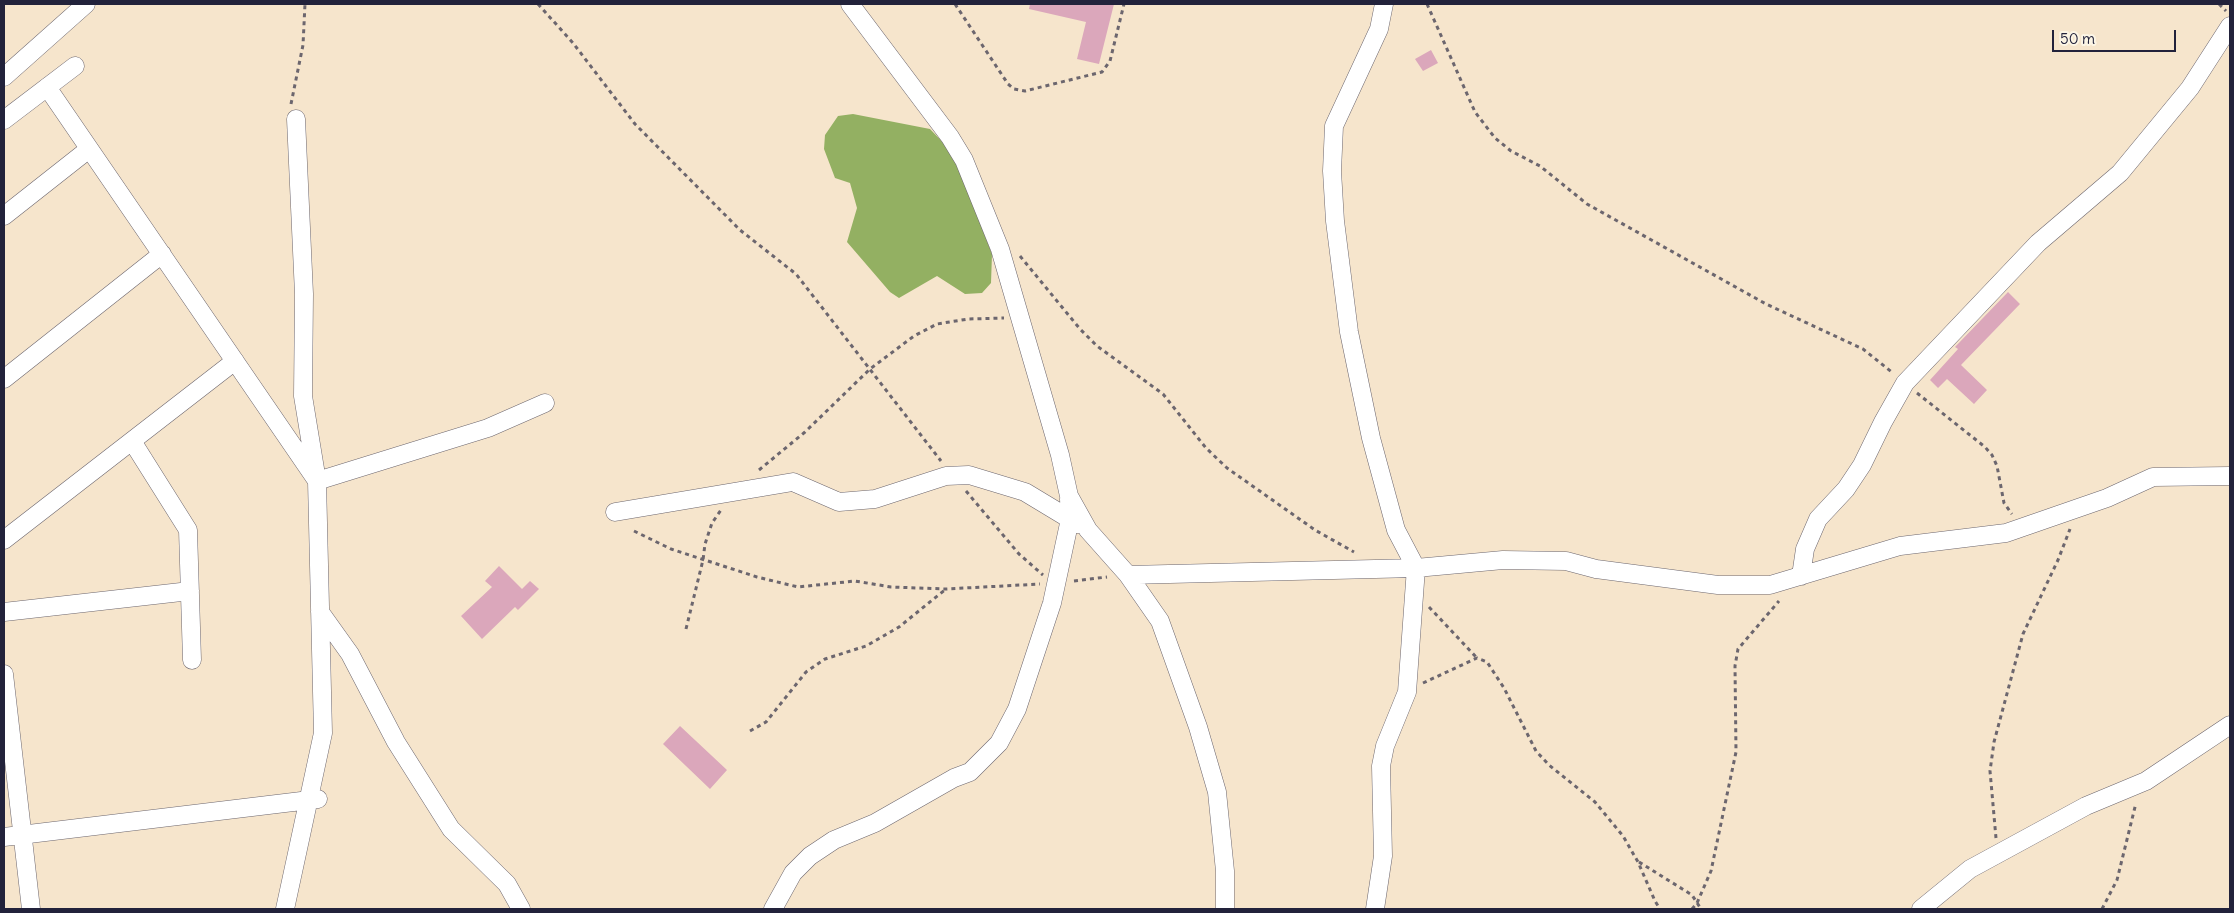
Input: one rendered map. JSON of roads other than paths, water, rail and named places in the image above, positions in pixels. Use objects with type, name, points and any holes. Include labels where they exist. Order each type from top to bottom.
[{"type":"street","points":[[4,77],[86,4]]},
{"type":"street","points":[[773,909],[793,873],[810,856],[834,840],[875,823],[954,778],[970,772],[999,742],[1017,709],[1052,603],[1070,519],[1069,496],[1060,455],[1000,249],[964,160],[950,137],[850,4]]},
{"type":"street","points":[[1375,909],[1383,856],[1381,766],[1385,746],[1407,692],[1416,568],[1396,530],[1369,428],[1349,332],[1335,222],[1332,171],[1334,126],[1379,29],[1384,4]]},
{"type":"street","points":[[1800,576],[1805,549],[1818,519],[1846,489],[1862,465],[1905,383],[2038,243],[2120,173],[2190,88],[2230,26]]},
{"type":"street","points":[[4,120],[75,66]]},
{"type":"street","points":[[47,87],[317,482]]},
{"type":"street","points":[[285,909],[313,800],[323,733],[317,482],[303,396],[304,294],[293,114]]},
{"type":"street","points":[[4,216],[90,149]]},
{"type":"street","points":[[4,379],[162,254]]},
{"type":"street","points":[[4,540],[235,362]]},
{"type":"street","points":[[317,482],[488,428],[544,403]]},
{"type":"street","points":[[132,441],[188,530],[192,660]]},
{"type":"street","points":[[616,512],[793,482],[839,502],[875,499],[953,476],[968,475],[1025,492],[1088,530]]},
{"type":"street","points":[[1128,575],[1416,568],[1503,560],[1566,561],[1596,569],[1718,585],[1770,585],[1900,546],[1997,534],[2078,509],[2152,477],[2230,476]]},
{"type":"street","points":[[1069,496],[1088,530],[1128,575],[1160,621],[1210,764],[1217,792],[1221,830],[1224,901],[1234,909]]},
{"type":"street","points":[[4,612],[190,591]]},
{"type":"street","points":[[320,612],[350,654],[396,742],[451,829],[507,884],[518,908]]},
{"type":"street","points":[[4,674],[31,909]]},
{"type":"street","points":[[1921,909],[1970,869],[2086,806],[2146,781],[2230,725]]},
{"type":"street","points":[[4,837],[313,800]]}]
